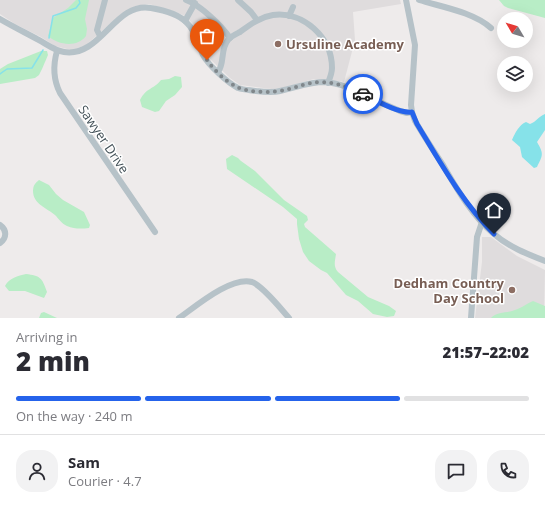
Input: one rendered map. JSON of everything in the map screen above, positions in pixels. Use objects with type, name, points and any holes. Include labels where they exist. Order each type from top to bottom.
[{"type":"street","points":[[100,36],[97,30],[105,0]]},
{"type":"street","points":[[152,8],[153,0]]},
{"type":"street","points":[[186,0],[201,8],[230,38]]},
{"type":"street","points":[[238,0],[257,20]]},
{"type":"street","points":[[406,0],[415,45],[411,102],[412,112],[417,124],[460,193],[482,222],[494,234],[511,246],[526,254],[545,261]]},
{"type":"street","points":[[419,0],[470,16],[491,28]]},
{"type":"street","points":[[185,21],[194,3]]},
{"type":"street","points":[[0,19],[57,50],[71,53],[87,48],[128,13],[143,7],[152,8],[175,15],[185,21],[193,30],[205,58],[230,83],[239,88],[263,92],[279,91],[312,83],[328,83],[347,87],[403,112],[412,112]]},
{"type":"street","points":[[289,16],[293,7]]},
{"type":"street","points":[[218,72],[222,66],[226,43],[230,38],[257,20],[275,15],[289,16],[307,23],[321,36],[330,54],[332,67],[328,83]]},
{"type":"street","name":"Sawyer Drive","points":[[57,50],[54,70],[56,85],[60,93],[155,232]]},
{"type":"street","points":[[471,318],[477,237],[482,222]]},
{"type":"street","points":[[0,225],[5,234],[0,243]]},
{"type":"street","points":[[179,318],[222,288],[237,282],[252,282],[272,298],[289,318]]},
{"type":"shaded area","name":"Ursuline Academy","points":[[0,0],[400,0],[401,4],[353,12],[355,40],[344,82],[314,79],[281,88],[271,89],[240,85],[230,78],[209,58],[194,25],[185,16],[176,12],[149,4],[136,6],[121,14],[86,45],[71,50],[55,46],[0,14]]},
{"type":"shaded area","name":"Dedham Country Day School","points":[[482,237],[491,237],[517,256],[545,270],[544,318],[475,318],[482,262]]},
{"type":"green space","points":[[76,0],[89,0],[85,19],[87,29],[86,36],[82,40],[73,44],[62,43],[52,39],[48,36],[53,18],[68,8]]},
{"type":"green space","points":[[499,0],[545,0],[545,18],[533,15],[533,12],[523,12],[504,6]]},
{"type":"green space","points":[[41,51],[47,51],[48,55],[39,75],[35,78],[0,84],[0,69],[8,64]]},
{"type":"green space","points":[[175,76],[181,77],[182,87],[175,95],[166,101],[159,111],[155,112],[142,107],[140,100],[145,93],[161,80],[169,79]]},
{"type":"green space","points":[[232,155],[255,171],[284,200],[307,216],[308,220],[304,224],[305,227],[336,254],[336,270],[368,297],[389,306],[396,311],[394,316],[387,317],[373,314],[358,301],[346,295],[327,273],[309,261],[303,252],[299,239],[297,219],[283,207],[227,169],[226,159]]},
{"type":"green space","points":[[39,180],[49,185],[63,200],[84,212],[90,225],[89,228],[80,229],[65,225],[55,215],[41,205],[35,199],[33,191],[34,185]]},
{"type":"green space","points":[[26,274],[42,280],[47,292],[44,298],[25,291],[9,291],[5,286],[11,279]]},
{"type":"green space","points":[[533,301],[545,306],[545,318],[491,318],[498,314],[518,309]]},
{"type":"green space","points":[[44,312],[57,318],[39,318],[41,313]]},
{"type":"water","points":[[545,114],[545,130],[537,142],[542,154],[537,167],[534,168],[522,157],[520,147],[512,140],[521,125],[526,122],[530,124]]},
{"type":"waterway","points":[[49,38],[53,16],[76,8],[80,3],[79,0]]},
{"type":"waterway","points":[[0,74],[7,69],[32,68],[43,50]]},
{"type":"way so far","points":[[207,60],[230,83],[236,87],[244,89],[275,92],[304,84],[325,82],[343,85],[363,94]]},
{"type":"place","name":"Ursuline Academy","points":[[278,44]]},
{"type":"place","name":"Dedham Country Day School","points":[[512,290]]},
{"type":"route","points":[[363,94],[400,111],[407,113],[412,112],[417,124],[460,193],[482,222],[494,234]]}]
